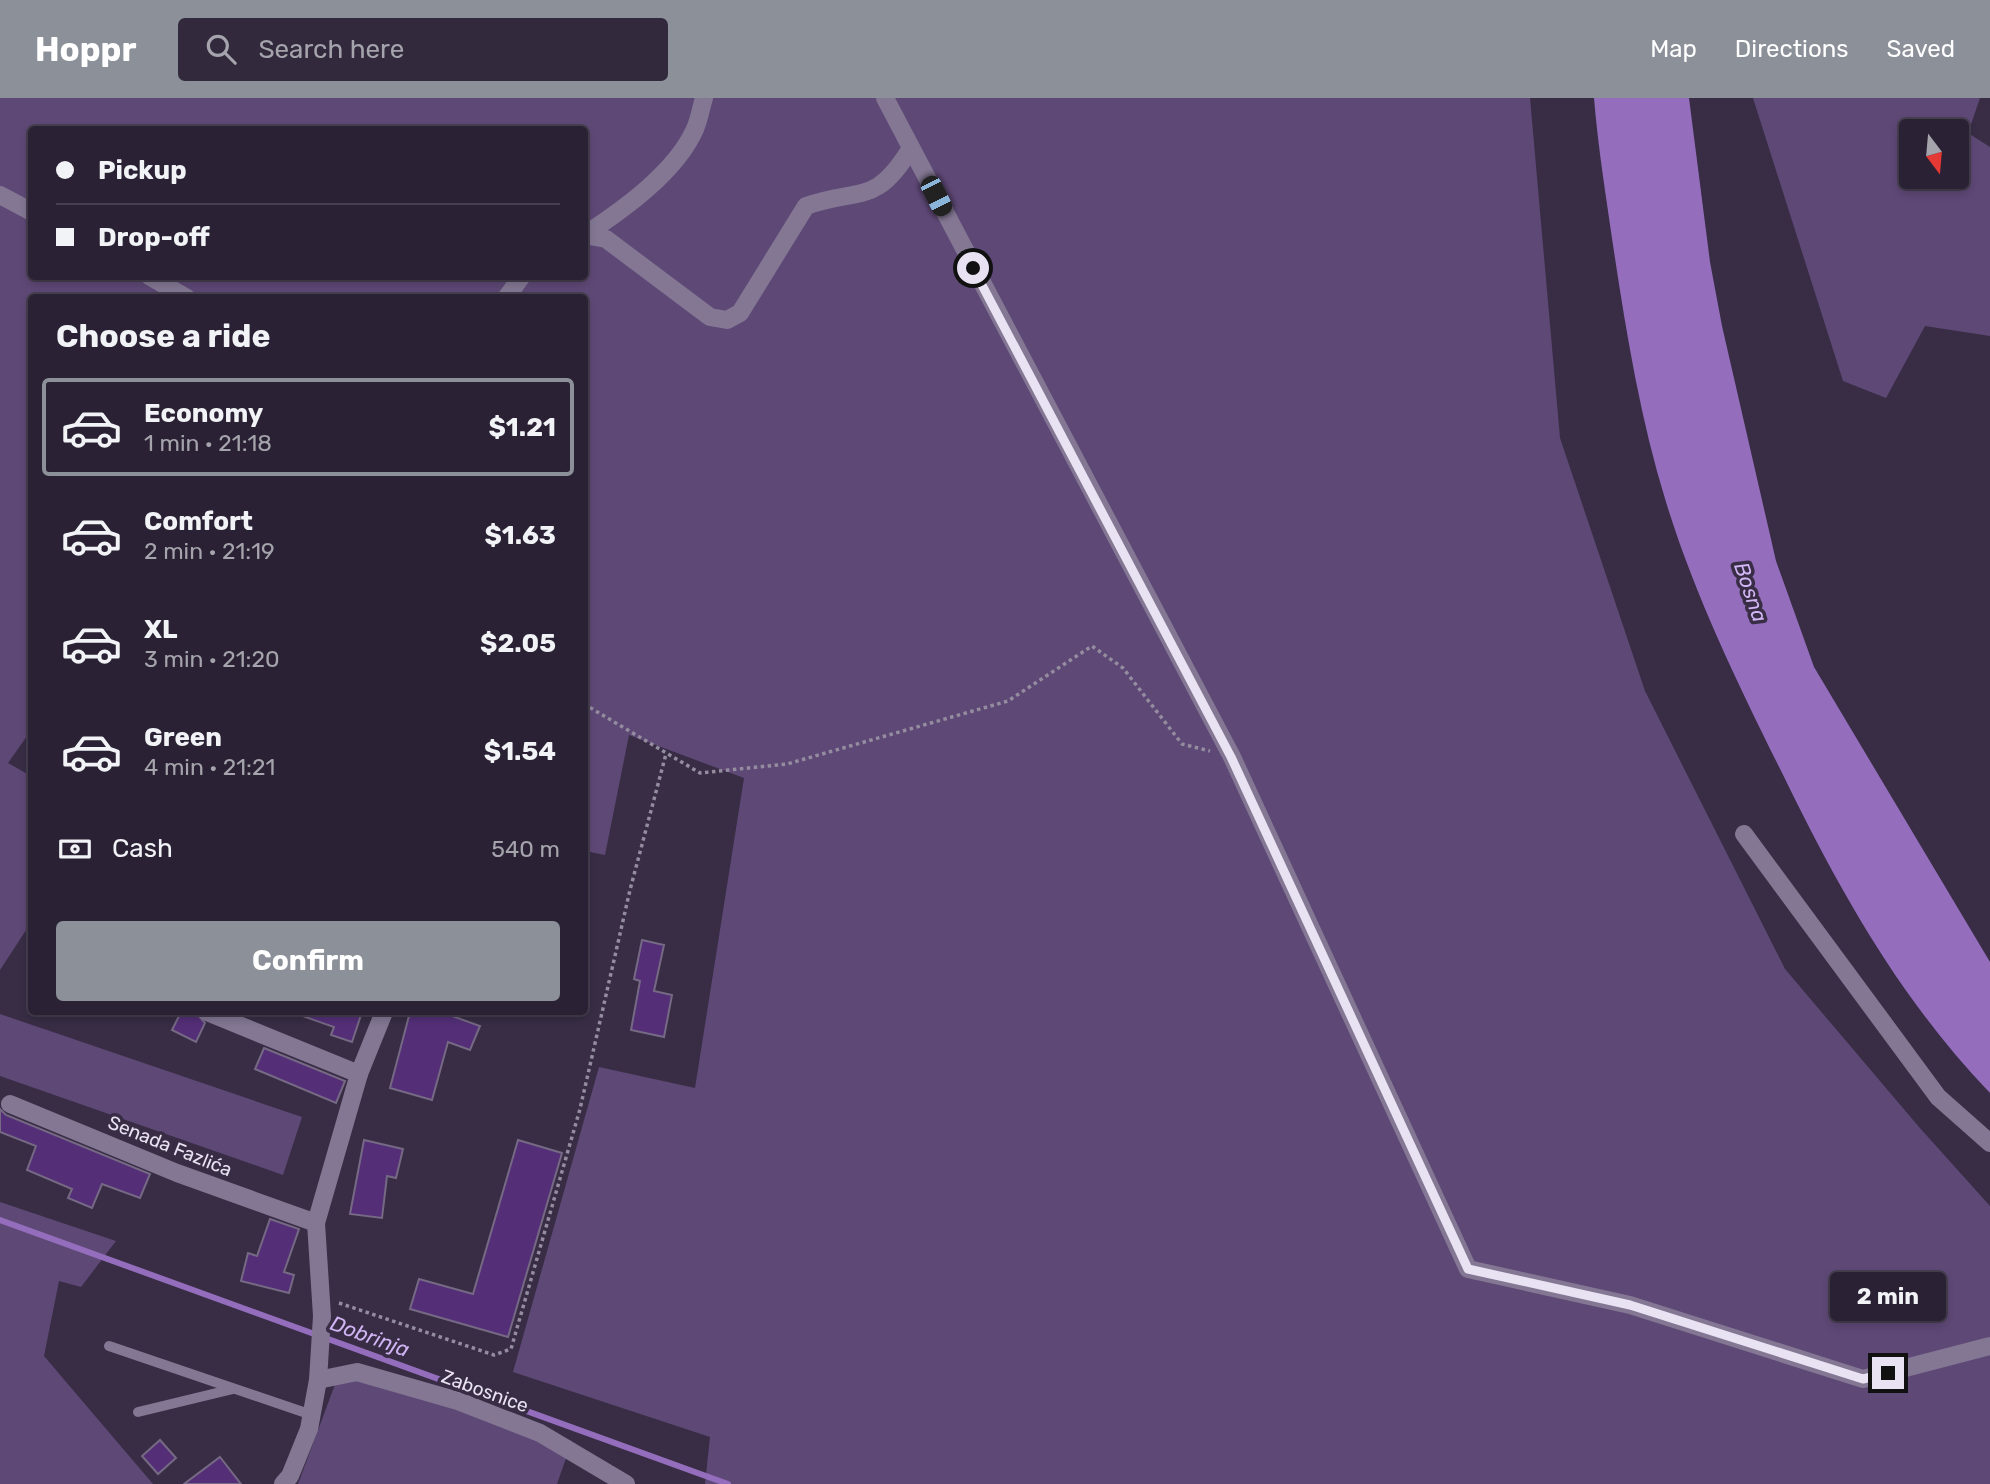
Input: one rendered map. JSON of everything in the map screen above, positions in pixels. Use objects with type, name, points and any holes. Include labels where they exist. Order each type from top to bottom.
[{"type":"street","points":[[588,233],[632,203],[663,173],[695,131],[704,98]]},
{"type":"street","points":[[885,98],[1231,757],[1468,1269],[1630,1305],[1863,1379],[1990,1346]]},
{"type":"street","points":[[588,236],[606,239],[710,317],[727,320],[740,313],[806,206],[858,197],[875,189],[896,173],[911,148]]},
{"type":"street","points":[[0,195],[28,210]]},
{"type":"street","points":[[156,280],[180,294]]},
{"type":"street","points":[[1744,834],[1938,1097],[1990,1143]]},
{"type":"street","points":[[214,1015],[359,1074]]},
{"type":"street","points":[[283,1484],[290,1476],[312,1415],[318,1380],[322,1316],[316,1223],[359,1074],[383,1015]]},
{"type":"street","name":"Senada Fazlića","points":[[10,1104],[177,1173],[316,1223]]},
{"type":"street","name":"Zabosnice","points":[[318,1380],[357,1373],[458,1401],[540,1433],[626,1484]]},
{"type":"lane","points":[[109,1346],[312,1415]]},
{"type":"lane","points":[[138,1412],[233,1389]]},
{"type":"path","points":[[588,706],[700,773],[787,764],[1008,701],[1091,646],[1123,668],[1182,744],[1231,757]]},
{"type":"path","points":[[321,1296],[494,1356],[511,1349],[580,1109],[630,890],[666,754]]},
{"type":"shaded area","points":[[0,98],[1530,98],[1560,438],[1645,691],[1785,969],[1990,1206],[1990,1484],[705,1484],[710,1437],[513,1372],[599,1067],[695,1088],[744,778],[629,735],[605,855],[588,852],[588,294],[28,294],[28,735],[8,763],[28,774],[28,927],[0,970]]},
{"type":"shaded area","points":[[1753,98],[1980,98],[1969,130],[1969,119],[1899,119],[1899,189],[1969,189],[1969,134],[1990,147],[1990,336],[1925,326],[1886,398],[1843,381]]},
{"type":"shaded area","points":[[0,1014],[302,1117],[283,1175],[0,1076]]},
{"type":"shaded area","points":[[0,1202],[116,1241],[81,1287],[59,1281],[44,1356],[153,1484],[0,1484]]},
{"type":"shaded area","points":[[340,1371],[572,1441],[557,1484],[298,1484]]},
{"type":"water","name":"Bosna","points":[[1594,98],[1689,98],[1710,262],[1722,326],[1776,561],[1814,667],[1990,962],[1990,1093],[1929,1022],[1876,946],[1853,907],[1808,825],[1753,714],[1691,574],[1657,470],[1635,374],[1613,245]]},
{"type":"building","points":[[642,940],[664,945],[654,991],[672,995],[664,1037],[631,1030],[640,981],[634,979]]},
{"type":"building","points":[[180,1015],[198,1015],[205,1023],[196,1042],[172,1030]]},
{"type":"building","points":[[300,1015],[361,1015],[352,1042],[331,1035],[334,1027]]},
{"type":"building","points":[[409,1015],[449,1015],[480,1026],[470,1050],[448,1042],[432,1100],[390,1088]]},
{"type":"building","points":[[264,1048],[345,1081],[336,1103],[255,1069]]},
{"type":"building","points":[[0,1109],[6,1115],[150,1174],[140,1198],[102,1184],[92,1208],[68,1198],[72,1189],[27,1170],[36,1146],[0,1132]]},
{"type":"building","points":[[364,1140],[403,1149],[396,1178],[387,1176],[382,1218],[350,1214]]},
{"type":"building","points":[[518,1140],[562,1153],[508,1337],[410,1309],[419,1279],[473,1294]]},
{"type":"building","points":[[270,1219],[299,1229],[284,1272],[294,1275],[289,1293],[241,1281],[248,1253],[257,1256]]},
{"type":"building","points":[[160,1440],[176,1458],[158,1474],[142,1456]]},
{"type":"building","points":[[220,1457],[241,1484],[184,1484]]},
{"type":"waterway","name":"Dobrinja","points":[[0,1220],[728,1484]]},
{"type":"route","points":[[973,268],[1231,757],[1468,1269],[1630,1305],[1863,1379],[1888,1373]]}]
